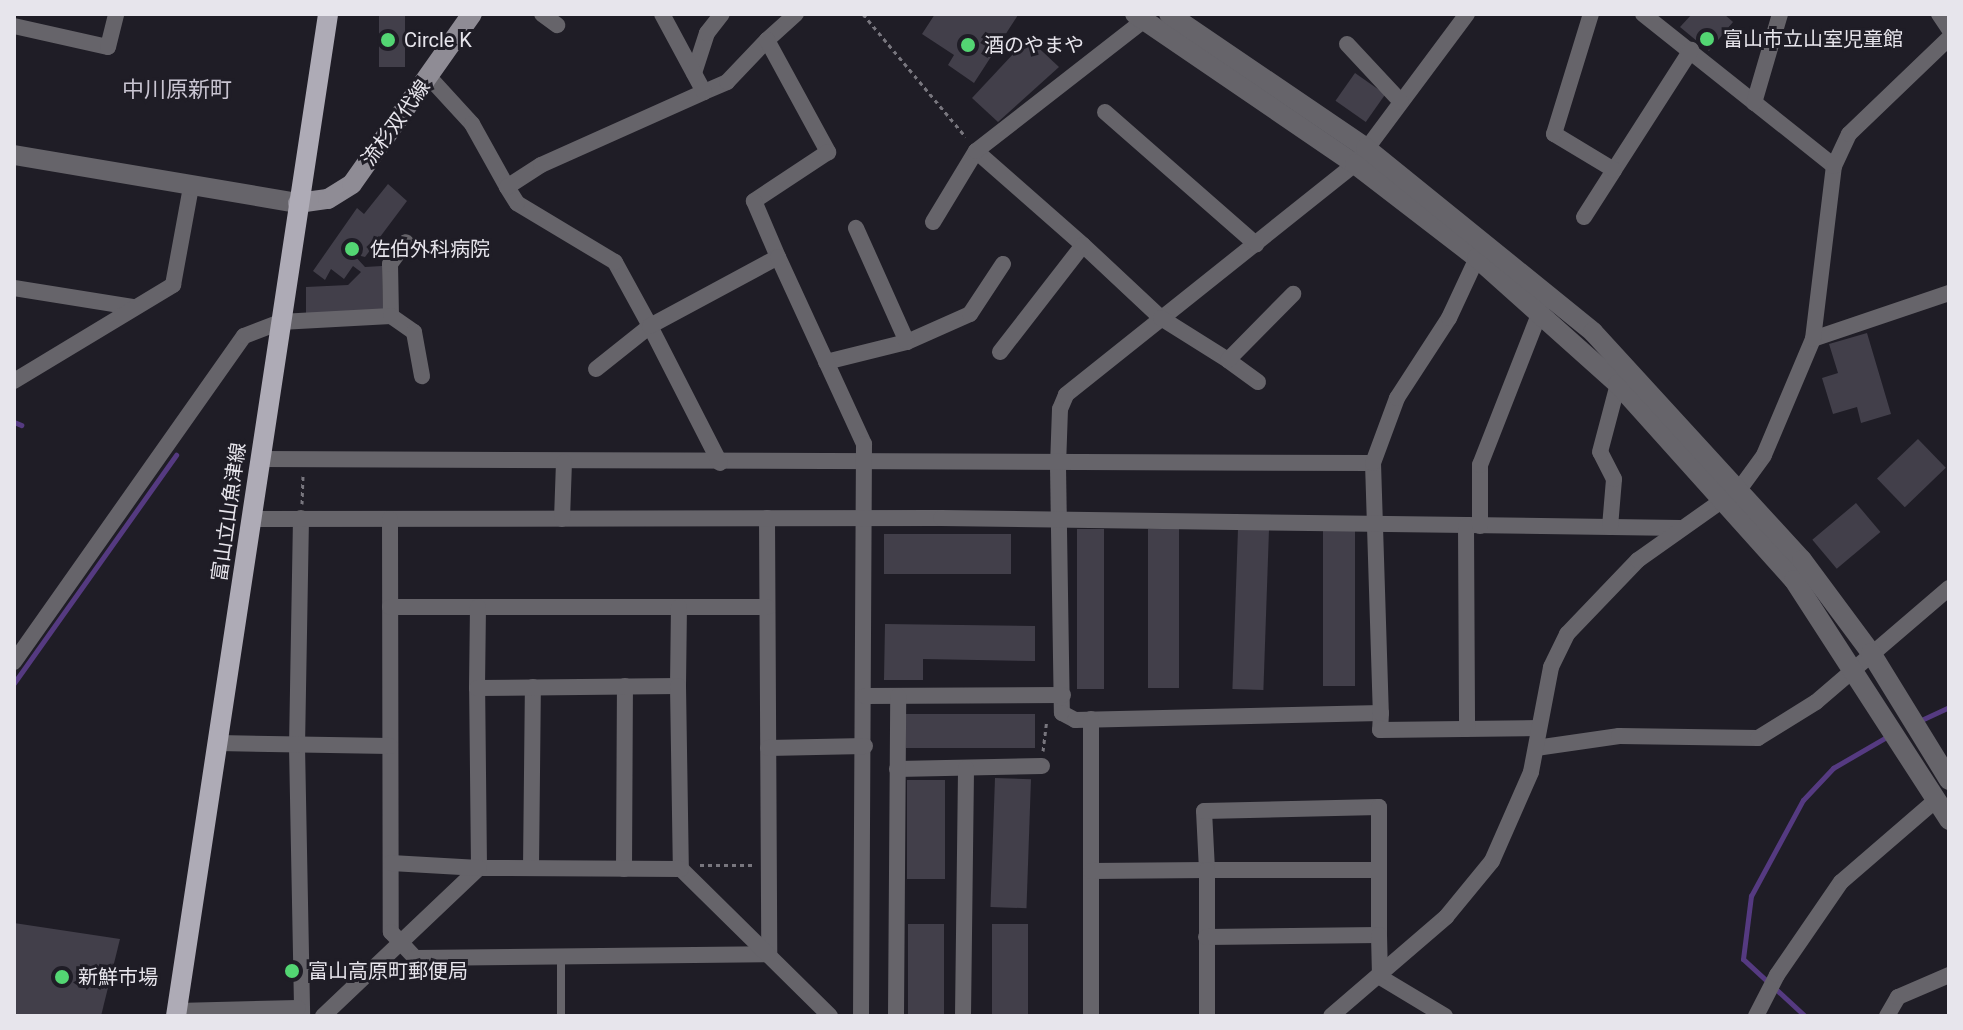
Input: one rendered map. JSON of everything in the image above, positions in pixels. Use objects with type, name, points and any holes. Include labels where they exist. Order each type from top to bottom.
[{"type":"main road","name":"富山立山魚津線","points":[[177,1014],[328,14]]},
{"type":"main road","name":"流杉双代線","points":[[298,203],[328,199],[352,184],[472,14]]},
{"type":"street","points":[[14,26],[108,47],[116,14]]},
{"type":"street","points":[[542,14],[557,25]]},
{"type":"street","points":[[662,14],[704,92]]},
{"type":"street","points":[[694,73],[707,33],[722,14]]},
{"type":"street","points":[[507,187],[541,165],[727,82],[796,14]]},
{"type":"street","points":[[1169,14],[1593,332],[1734,493],[1863,659],[1949,780]]},
{"type":"street","points":[[1381,713],[1091,719],[1062,713],[1060,409],[1066,395],[1256,244],[1360,156],[1467,14]]},
{"type":"street","points":[[1591,14],[1554,134],[1614,170]]},
{"type":"street","points":[[1643,14],[1834,166]]},
{"type":"street","points":[[1754,103],[1780,14]]},
{"type":"street","points":[[1939,14],[1949,29]]},
{"type":"street","points":[[933,222],[976,151],[1140,17],[1360,156],[1541,309],[1734,493]]},
{"type":"street","points":[[1331,1016],[1380,977],[1446,917],[1492,861],[1536,748],[1551,667],[1567,634],[1638,560],[1734,493],[1764,455],[1813,339],[1834,166],[1849,134],[1949,38]]},
{"type":"street","points":[[767,40],[828,152],[754,201],[864,444],[865,746],[861,1016]]},
{"type":"street","points":[[1347,44],[1401,102]]},
{"type":"street","points":[[1584,217],[1691,50]]},
{"type":"street","points":[[429,77],[472,124],[517,203],[615,262],[720,463]]},
{"type":"street","points":[[1105,112],[1256,244]]},
{"type":"street","points":[[976,151],[1161,318],[1258,382]]},
{"type":"street","points":[[14,155],[298,203]]},
{"type":"street","points":[[14,381],[173,285],[191,187]]},
{"type":"street","points":[[856,228],[907,342]]},
{"type":"street","points":[[391,316],[390,264],[406,242]]},
{"type":"street","points":[[1000,352],[1083,245]]},
{"type":"street","points":[[596,369],[650,326],[778,257]]},
{"type":"street","points":[[1477,258],[1449,318],[1397,398],[1373,463],[1380,730],[1539,728]]},
{"type":"street","points":[[826,362],[907,342],[970,314],[1003,264]]},
{"type":"street","points":[[14,288],[132,307]]},
{"type":"street","points":[[1813,339],[1949,293]]},
{"type":"street","points":[[1228,360],[1293,294]]},
{"type":"street","points":[[1467,729],[1473,526],[1480,465],[1541,309]]},
{"type":"street","points":[[14,662],[244,336],[280,322],[391,316],[414,332],[422,376]]},
{"type":"street","points":[[1610,527],[1614,479],[1600,452],[1618,384]]},
{"type":"street","points":[[261,459],[1058,466],[1373,463]]},
{"type":"street","points":[[562,519],[564,462]]},
{"type":"street","points":[[177,1014],[300,1012],[297,746],[301,518]]},
{"type":"street","points":[[767,518],[769,954]]},
{"type":"street","points":[[252,519],[864,518],[1681,528]]},
{"type":"street","points":[[390,519],[391,932],[415,958],[769,954]]},
{"type":"street","points":[[1536,748],[1619,736],[1758,738],[1786,725],[1949,588]]},
{"type":"street","points":[[390,607],[767,607]]},
{"type":"street","points":[[323,1016],[403,944],[479,868],[478,607]]},
{"type":"street","points":[[679,607],[681,869]]},
{"type":"street","points":[[1863,659],[1949,820]]},
{"type":"street","points":[[624,869],[625,686]]},
{"type":"street","points":[[477,688],[678,686]]},
{"type":"street","points":[[531,868],[533,687]]},
{"type":"street","points":[[865,696],[1063,695]]},
{"type":"street","points":[[896,1016],[898,696]]},
{"type":"street","points":[[1091,719],[1091,1016]]},
{"type":"street","points":[[218,743],[390,746]]},
{"type":"street","points":[[768,748],[865,746]]},
{"type":"street","points":[[897,769],[1042,766]]},
{"type":"street","points":[[963,1016],[966,768]]},
{"type":"street","points":[[1756,1016],[1777,975],[1841,882],[1937,799]]},
{"type":"street","points":[[1207,1016],[1204,811],[1379,807],[1380,977]]},
{"type":"street","points":[[391,863],[479,868],[681,869],[830,1016]]},
{"type":"street","points":[[1091,871],[1379,870]]},
{"type":"street","points":[[1206,937],[1379,935]]},
{"type":"street","points":[[1887,1016],[1898,997],[1949,975]]},
{"type":"street","points":[[1380,977],[1445,1016]]},
{"type":"lane","points":[[561,957],[561,1016]]},
{"type":"path","points":[[863,14],[976,151]]},
{"type":"path","points":[[301,518],[304,460]]},
{"type":"path","points":[[1042,766],[1045,721],[1062,713]]},
{"type":"path","points":[[681,869],[769,865]]},
{"type":"building","name":"Circle K","points":[[379,14],[405,14],[405,67],[379,67]]},
{"type":"building","name":"酒のやまや","points":[[935,14],[1018,15],[974,83],[948,65],[954,55],[922,34]]},
{"type":"building","name":"富山市立山室児童館","points":[[1692,14],[1724,14],[1733,22],[1709,51],[1680,27]]},
{"type":"building","points":[[1028,38],[1059,67],[998,122],[972,98]]},
{"type":"building","points":[[1355,73],[1385,94],[1366,122],[1335,101]]},
{"type":"building","name":"佐伯外科病院","points":[[388,184],[407,201],[365,257],[353,254],[365,267],[382,266],[383,311],[306,315],[306,287],[348,285],[361,272],[353,266],[344,279],[331,269],[325,280],[313,271],[357,208],[364,214]]},
{"type":"building","points":[[1867,333],[1891,414],[1861,423],[1857,407],[1833,414],[1822,378],[1838,373],[1829,344]]},
{"type":"building","points":[[1918,439],[1946,468],[1905,507],[1877,479]]},
{"type":"building","points":[[1856,503],[1880,532],[1837,569],[1812,540]]},
{"type":"building","points":[[1323,527],[1355,527],[1355,686],[1323,686]]},
{"type":"building","points":[[1077,529],[1104,529],[1104,689],[1077,689]]},
{"type":"building","points":[[1148,529],[1179,529],[1179,688],[1148,688]]},
{"type":"building","points":[[1238,529],[1269,530],[1263,690],[1232,689]]},
{"type":"building","points":[[884,534],[1011,534],[1011,574],[884,574]]},
{"type":"building","points":[[885,624],[1035,626],[1035,661],[923,659],[923,680],[884,680]]},
{"type":"building","points":[[906,714],[1035,714],[1035,748],[906,748]]},
{"type":"building","points":[[995,778],[1031,779],[1026,908],[990,907]]},
{"type":"building","points":[[907,780],[945,780],[945,879],[907,879]]},
{"type":"building","name":"新鮮市場","points":[[14,923],[120,939],[101,1016],[14,1016]]},
{"type":"building","points":[[908,924],[944,924],[944,1016],[908,1016]]},
{"type":"building","points":[[992,924],[1028,924],[1028,1016],[992,1016]]},
{"type":"waterway","points":[[14,422],[21,425]]},
{"type":"waterway","points":[[14,683],[176,455]]},
{"type":"waterway","points":[[1917,722],[1949,707]]},
{"type":"waterway","points":[[1805,1016],[1743,959],[1751,896],[1803,800],[1833,768],[1890,735]]},
{"type":"place","name":"富山市立山室児童館","points":[[1707,39]]},
{"type":"place","name":"Circle K","points":[[388,40]]},
{"type":"place","name":"酒のやまや","points":[[968,45]]},
{"type":"place","name":"佐伯外科病院","points":[[352,249]]},
{"type":"place","name":"富山高原町郵便局","points":[[292,971]]},
{"type":"place","name":"新鮮市場","points":[[62,977]]},
{"type":"district","name":"中川原新町","points":[[177,90]]}]
